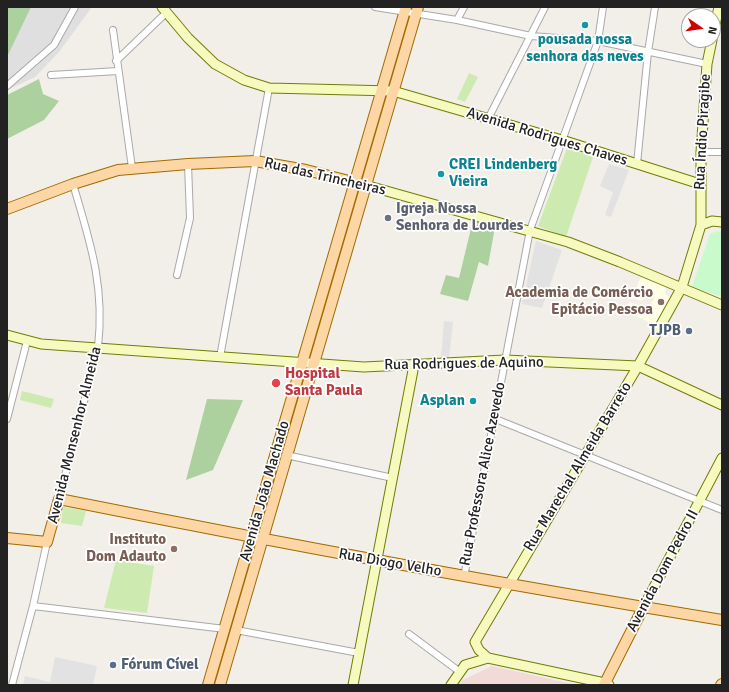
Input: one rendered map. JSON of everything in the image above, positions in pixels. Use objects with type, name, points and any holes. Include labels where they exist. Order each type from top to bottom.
[{"type":"main road","name":"Avenida João Machado","points":[[208,685],[329,275],[405,10]]},
{"type":"main road","name":"Avenida João Machado","points":[[220,685],[312,364],[417,10]]},
{"type":"main road","name":"Rua das Trincheiras","points":[[7,209],[104,173],[132,168],[188,164],[255,161],[365,185]]},
{"type":"main road","name":"Rua Diogo Velho","points":[[58,499],[251,538],[508,586],[722,620]]},
{"type":"main road","name":"Avenida Monsenhor Almeida","points":[[47,542],[58,499]]},
{"type":"main road","points":[[7,538],[47,542]]},
{"type":"main road","name":"Avenida Dom Pedro II","points":[[606,684],[643,608]]},
{"type":"street","points":[[7,86],[54,45],[75,7]]},
{"type":"street","points":[[375,7],[417,10],[531,36],[598,41],[707,64]]},
{"type":"street","points":[[457,20],[464,7]]},
{"type":"street","points":[[488,118],[545,7]]},
{"type":"street","name":"Rua Professora Alice Azevedo","points":[[464,577],[493,418],[530,230],[598,41],[603,7]]},
{"type":"street","points":[[637,164],[648,52],[655,7]]},
{"type":"street","points":[[116,61],[164,9],[188,38],[215,64],[233,76],[270,88],[382,90]]},
{"type":"street","points":[[113,30],[116,61],[132,168]]},
{"type":"street","name":"Rua Índio Piragibe","points":[[701,225],[701,152],[707,64],[710,48]]},
{"type":"street","points":[[51,75],[118,71]]},
{"type":"street","points":[[220,357],[255,161],[270,88]]},
{"type":"street","name":"Avenida Rodrigues Chaves","points":[[382,90],[393,91],[488,118],[700,184]]},
{"type":"street","points":[[701,152],[722,152]]},
{"type":"street","points":[[177,276],[190,218],[188,164]]},
{"type":"street","name":"Avenida Monsenhor Almeida","points":[[58,499],[98,347],[101,324],[100,290],[97,272],[73,184]]},
{"type":"street","name":"Rua das Trincheiras","points":[[365,185],[530,230],[576,245],[682,287],[722,305]]},
{"type":"street","points":[[701,225],[712,221],[722,222]]},
{"type":"street","name":"Rua Marechal Almeida Barreto","points":[[488,658],[479,650],[475,642],[638,366],[682,287],[701,225]]},
{"type":"street","name":"Rua Rodrigues de Aquino","points":[[7,335],[41,344],[98,347],[302,364],[364,367],[505,360],[638,366],[722,405]]},
{"type":"street","points":[[7,419],[27,341]]},
{"type":"street","points":[[353,685],[414,365]]},
{"type":"street","points":[[493,418],[722,510]]},
{"type":"street","points":[[286,455],[393,478]]},
{"type":"street","name":"Avenida Dom Pedro II","points":[[643,608],[722,458]]},
{"type":"street","name":"Avenida Monsenhor Almeida","points":[[12,685],[33,606],[47,542]]},
{"type":"street","points":[[33,606],[225,629]]},
{"type":"street","points":[[236,630],[359,653]]},
{"type":"street","points":[[409,634],[460,672]]},
{"type":"street","points":[[451,685],[465,665],[488,658],[606,684]]},
{"type":"shaded area","points":[[7,7],[92,7],[59,52],[35,77],[7,90]]},
{"type":"shaded area","points":[[609,164],[629,170],[611,217],[605,215],[613,192],[600,186]]},
{"type":"shaded area","points":[[536,241],[562,250],[542,308],[522,304]]},
{"type":"shaded area","name":"Academia de Comércio Epitácio Pessoa","points":[[641,277],[666,287],[665,294],[671,298],[657,326],[626,311],[630,302],[649,310],[654,298],[654,293],[649,291],[641,301],[632,298]]},
{"type":"shaded area","points":[[444,321],[453,322],[449,358],[441,358]]},
{"type":"shaded area","points":[[55,657],[97,666],[93,685],[23,685],[25,676],[50,682]]},
{"type":"shaded area","points":[[492,666],[577,685],[459,685],[463,680]]},
{"type":"green space","points":[[7,7],[31,7],[7,57]]},
{"type":"green space","points":[[469,73],[478,77],[465,102],[457,99]]},
{"type":"green space","points":[[39,79],[43,94],[59,101],[44,120],[7,139],[7,95]]},
{"type":"green space","points":[[567,148],[593,157],[566,237],[538,226]]},
{"type":"green space","points":[[473,220],[495,227],[488,266],[479,262],[468,301],[440,294],[446,275],[459,278]]},
{"type":"green space","points":[[718,231],[722,233],[722,297],[692,287],[710,234]]},
{"type":"green space","points":[[22,391],[54,399],[51,408],[20,400]]},
{"type":"green space","points":[[207,399],[243,400],[213,470],[186,480]]},
{"type":"green space","points":[[63,507],[86,511],[82,526],[61,523]]},
{"type":"green space","points":[[116,560],[154,566],[147,613],[104,608]]},
{"type":"place","name":"pousada nossa senhora das neves","points":[[585,25]]},
{"type":"place","name":"CREI Lindenberg Vieira","points":[[441,174]]},
{"type":"place","name":"Igreja Nossa Senhora de Lourdes","points":[[388,218]]},
{"type":"place","name":"Academia de Comércio Epitácio Pessoa","points":[[661,302]]},
{"type":"place","name":"TJPB","points":[[689,331]]},
{"type":"place","name":"Hospital Santa Paula","points":[[276,383]]},
{"type":"place","name":"Asplan","points":[[473,401]]},
{"type":"place","name":"Instituto Dom Adauto","points":[[174,549]]},
{"type":"place","name":"Fórum Cível","points":[[113,665]]}]
